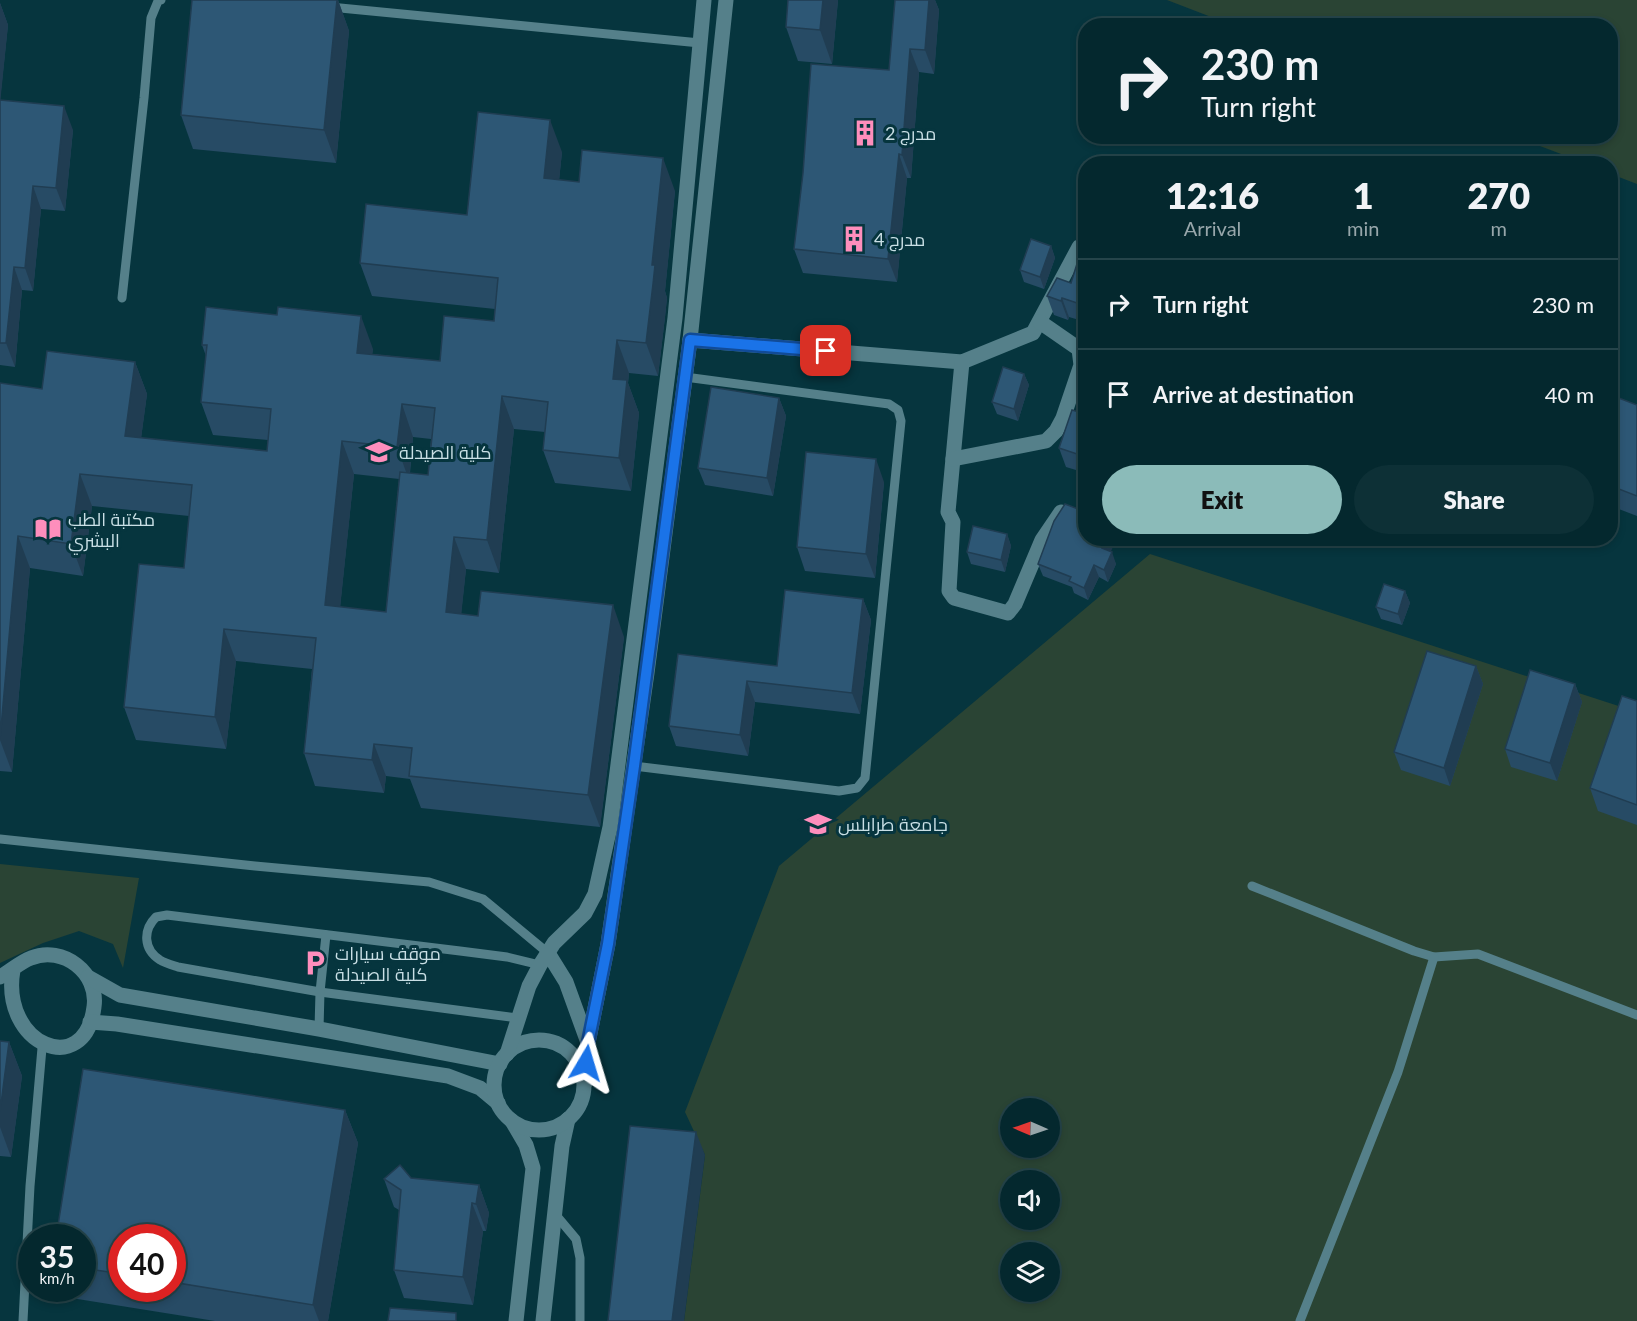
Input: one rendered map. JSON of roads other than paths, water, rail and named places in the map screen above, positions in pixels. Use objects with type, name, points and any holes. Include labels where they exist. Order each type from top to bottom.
[{"type":"street","points":[[498,1103],[495,1077],[529,986],[554,943],[585,913],[595,894],[610,827],[675,318],[704,0]]},
{"type":"street","points":[[512,1120],[530,1129],[550,1129],[568,1119],[580,1103],[585,1083],[588,1043],[608,944],[634,766],[690,340],[726,0]]},
{"type":"street","points":[[690,340],[962,362],[1033,333],[1078,249]]},
{"type":"street","points":[[1040,322],[1078,348]]},
{"type":"street","points":[[962,362],[948,512],[952,522],[949,591],[954,598],[1008,612],[1015,604],[1042,540],[1064,507]]},
{"type":"street","points":[[953,459],[1046,441],[1056,431],[1063,418],[1078,374]]},
{"type":"street","points":[[88,977],[94,991],[94,1007],[90,1022],[70,1043],[42,1048],[28,1044],[16,1036],[8,1025],[2,1012],[3,990],[7,974],[31,958],[52,955],[73,961],[88,977],[120,995],[503,1059]]},
{"type":"street","points":[[544,959],[566,982],[588,1043]]},
{"type":"street","points":[[90,1022],[117,1024],[448,1076],[480,1088],[498,1103],[512,1120],[526,1145],[532,1168],[516,1321]]},
{"type":"street","points":[[503,1059],[517,1046],[529,1041],[555,1042],[575,1057],[582,1070],[585,1083]]},
{"type":"street","points":[[543,1321],[562,1146],[568,1119]]},
{"type":"lane","points":[[122,298],[151,18],[161,0]]},
{"type":"lane","points":[[320,6],[700,44]]},
{"type":"lane","points":[[634,766],[839,791],[857,788],[865,778],[901,421],[898,410],[889,404],[685,377]]},
{"type":"lane","points":[[0,839],[429,882],[483,899],[544,959]]},
{"type":"lane","points":[[1252,886],[1414,951],[1434,957],[1478,954],[1637,1015]]},
{"type":"lane","points":[[517,1018],[320,993],[178,967],[160,961],[152,953],[146,935],[150,923],[156,917],[167,915],[507,957],[544,959]]},
{"type":"lane","points":[[319,1029],[326,935]]},
{"type":"lane","points":[[1300,1321],[1398,1072],[1434,957]]},
{"type":"lane","points":[[23,1321],[30,1186],[42,1048]]},
{"type":"lane","points":[[555,1214],[576,1239],[579,1258],[580,1321]]},
{"type":"place","name":"مدرج 2","points":[[865,133]]},
{"type":"place","name":"مدرج 4","points":[[854,239]]},
{"type":"place","name":"كلية الصيدلة","points":[[379,452]]},
{"type":"place","name":"مكتبة الطب البشري","points":[[48,529]]},
{"type":"place","name":"جامعة طرابلس","points":[[818,824]]},
{"type":"place","name":"موقف سيارات كلية الصيدلة","points":[[315,963]]}]
